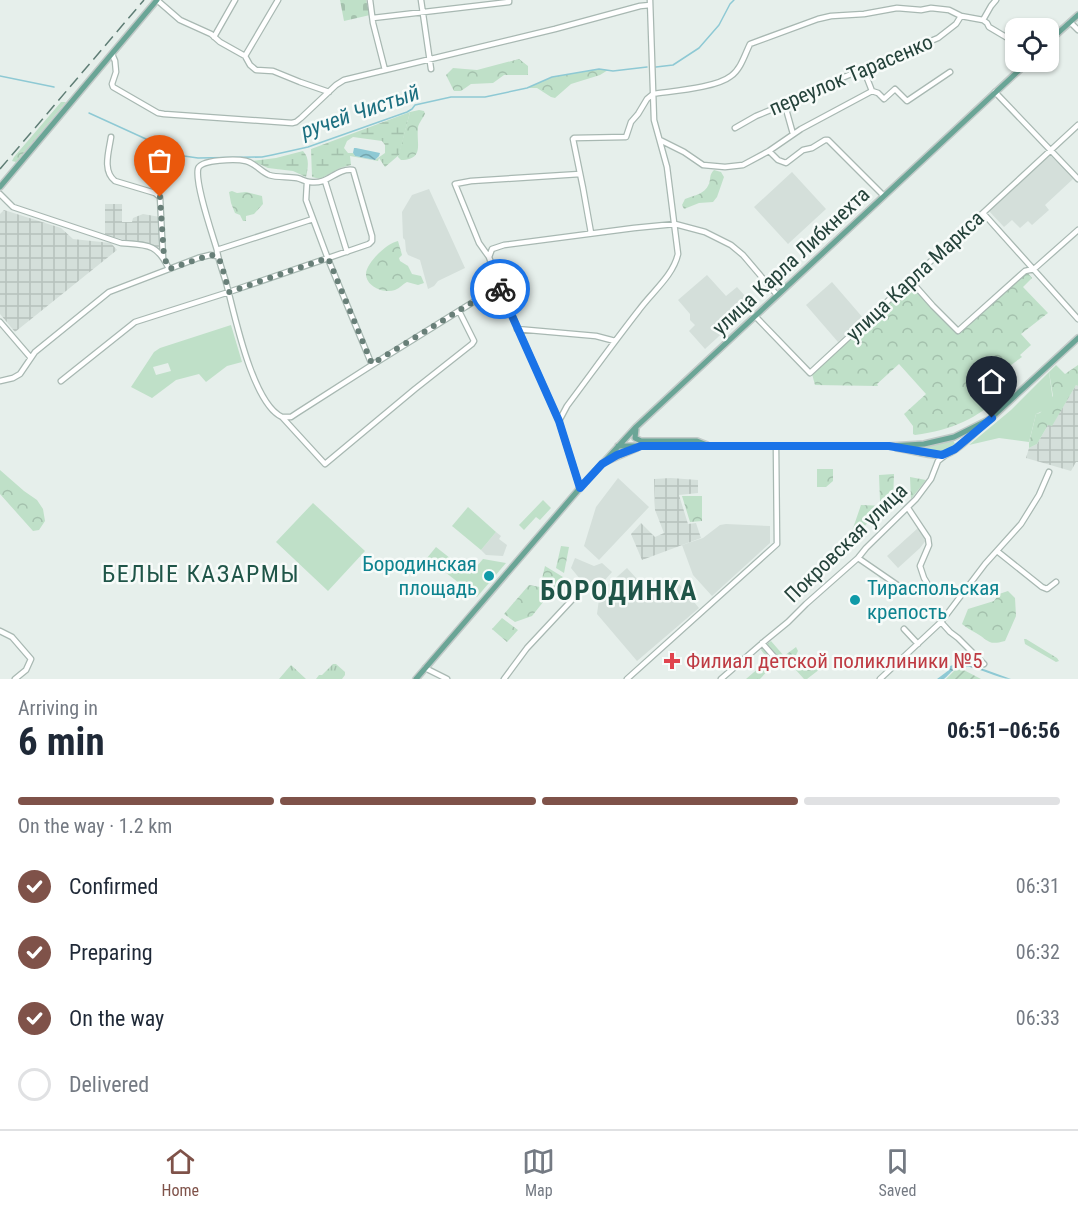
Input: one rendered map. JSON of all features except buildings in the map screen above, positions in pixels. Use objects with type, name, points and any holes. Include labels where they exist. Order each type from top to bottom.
[{"type":"main road","points":[[0,187],[157,0]]},
{"type":"main road","points":[[1059,32],[1078,15]]},
{"type":"main road","name":"улица Карла Либкнехта","points":[[425,668],[580,488],[636,427],[1017,72]]},
{"type":"main road","name":"Покровская улица","points":[[951,452],[992,418],[1078,338]]},
{"type":"main road","name":"Покровская улица","points":[[889,446],[924,444],[954,437],[992,418]]},
{"type":"main road","points":[[636,427],[635,438],[641,441],[697,441],[709,446]]},
{"type":"main road","points":[[954,437],[958,440],[958,446]]},
{"type":"main road","points":[[923,453],[921,449],[924,444]]},
{"type":"main road","points":[[618,446],[889,446],[934,455],[951,452]]},
{"type":"main road","points":[[602,464],[617,455],[641,446]]},
{"type":"main road","points":[[416,679],[425,668]]},
{"type":"street","points":[[157,0],[180,20],[202,30],[245,56],[256,70],[273,71],[328,92]]},
{"type":"street","points":[[214,37],[235,0]]},
{"type":"street","points":[[245,56],[278,0]]},
{"type":"street","points":[[370,0],[385,70]]},
{"type":"street","points":[[421,0],[430,69]]},
{"type":"street","points":[[983,21],[996,0]]},
{"type":"street","points":[[373,20],[509,1]]},
{"type":"street","points":[[112,54],[116,68],[113,87],[158,113],[292,123],[301,118],[344,80],[555,29],[650,3],[654,120],[666,167],[678,254],[675,265],[615,341],[567,406],[559,421]]},
{"type":"street","points":[[591,233],[573,139],[626,137],[631,122],[653,94],[710,85],[725,79],[734,74],[750,44],[818,19],[894,9],[949,10],[961,16],[983,21],[1005,36]]},
{"type":"street","name":"переулок Тарасенко","points":[[735,128],[784,102],[943,36],[961,16]]},
{"type":"street","points":[[1070,22],[1078,30]]},
{"type":"street","points":[[863,68],[872,91]]},
{"type":"street","points":[[660,140],[703,165],[725,167],[743,165],[769,151],[793,134],[872,91],[884,99],[895,89],[907,102],[950,72]]},
{"type":"street","points":[[995,92],[1078,179]]},
{"type":"street","points":[[784,102],[793,134]]},
{"type":"street","name":"улица Карла Маркса","points":[[755,316],[810,373],[1078,125]]},
{"type":"street","points":[[111,137],[107,162],[111,178],[155,193],[160,197],[164,257],[169,269]]},
{"type":"street","points":[[769,151],[778,160],[786,163],[803,150],[828,140],[884,196]]},
{"type":"street","points":[[62,381],[135,322],[229,292],[347,252],[372,241],[353,170],[340,172],[319,183],[268,175],[245,160],[209,161],[200,164],[198,168],[199,185],[229,292],[245,355],[257,385],[272,410],[282,417],[325,464],[472,344],[474,341],[459,311]]},
{"type":"street","points":[[580,174],[455,184],[479,243],[489,257],[517,329],[559,421],[580,488]]},
{"type":"street","points":[[325,181],[347,252]]},
{"type":"street","points":[[307,182],[306,200],[372,364]]},
{"type":"street","points":[[0,194],[13,207],[121,243],[153,248],[164,257]]},
{"type":"street","points":[[983,213],[1078,319]]},
{"type":"street","points":[[0,381],[20,374],[34,352],[109,292],[313,219]]},
{"type":"street","points":[[489,257],[492,249],[504,244],[675,224],[705,232],[731,245],[743,255],[777,295]]},
{"type":"street","points":[[910,280],[958,331],[1025,271],[1034,269],[1078,230]]},
{"type":"street","points":[[282,417],[287,418],[297,413],[499,286]]},
{"type":"street","points":[[0,322],[31,358]]},
{"type":"street","points":[[517,329],[596,336],[615,341]]},
{"type":"street","points":[[627,679],[777,544],[776,446]]},
{"type":"street","name":"Покровская улица","points":[[722,679],[858,558],[908,508],[931,479],[938,461],[951,452]]},
{"type":"street","points":[[934,455],[938,461]]},
{"type":"street","points":[[880,679],[941,622],[1021,524],[1039,495],[1048,472]]},
{"type":"street","points":[[908,508],[928,538],[929,545],[920,567],[930,588],[936,591],[965,592]]},
{"type":"street","points":[[997,551],[1041,587],[1047,589],[1056,582]]},
{"type":"street","points":[[858,558],[906,591]]},
{"type":"street","points":[[504,679],[527,648],[584,587]]},
{"type":"street","points":[[941,622],[984,664]]},
{"type":"street","points":[[904,629],[918,644]]},
{"type":"street","points":[[0,631],[12,637],[31,658],[26,670],[15,679]]},
{"type":"street","points":[[764,641],[777,660]]},
{"type":"street","points":[[425,668],[447,679]]},
{"type":"shaded area","points":[[1050,155],[1073,179],[1045,205],[1049,210],[1032,225],[1028,221],[1020,228],[1012,220],[1004,227],[989,211]]},
{"type":"shaded area","points":[[792,172],[826,209],[788,244],[754,207]]},
{"type":"shaded area","points":[[429,189],[465,268],[438,281],[428,289],[420,260],[408,255],[406,251],[402,212],[412,195]]},
{"type":"shaded area","points":[[105,204],[122,204],[122,222],[132,222],[133,218],[143,214],[160,217],[160,248],[105,235]]},
{"type":"shaded area","points":[[4,210],[61,228],[73,239],[111,243],[117,250],[15,332],[0,314],[0,214]]},
{"type":"shaded area","points":[[707,275],[726,296],[737,287],[753,305],[705,349],[689,331],[695,325],[690,320],[690,314],[678,300]]},
{"type":"shaded area","points":[[832,282],[864,319],[838,342],[806,305]]},
{"type":"shaded area","points":[[1076,385],[1078,386],[1078,462],[1071,471],[1026,458],[1029,448],[1037,444],[1048,425],[1052,425]]},
{"type":"shaded area","points":[[618,478],[649,507],[599,560],[584,546],[596,507]]},
{"type":"shaded area","points":[[654,479],[698,480],[698,493],[679,495],[688,524],[696,523],[701,538],[642,560],[631,534],[641,523],[655,537],[664,533],[655,510]]},
{"type":"shaded area","points":[[720,525],[770,526],[770,543],[712,596],[693,575],[682,545],[703,538]]},
{"type":"shaded area","points":[[918,528],[927,539],[898,568],[887,556]]},
{"type":"shaded area","points":[[496,532],[501,536],[499,539],[507,545],[503,556],[486,555],[481,550]]},
{"type":"shaded area","points":[[575,558],[594,566],[602,563],[612,572],[597,589],[590,587],[571,568]]},
{"type":"shaded area","points":[[627,568],[647,590],[679,584],[699,608],[637,661],[597,614],[600,592]]},
{"type":"green space","points":[[340,0],[366,0],[370,15],[344,21]]},
{"type":"green space","points":[[519,59],[528,66],[528,75],[504,75],[493,83],[471,84],[461,91],[454,91],[446,75],[453,68],[477,70]]},
{"type":"green space","points":[[599,69],[608,70],[600,75],[571,84],[555,98],[537,88],[527,88],[552,77]]},
{"type":"green space","points":[[61,102],[66,102],[16,162],[12,161],[14,157]]},
{"type":"green space","points":[[424,111],[425,114],[418,127],[418,150],[413,157],[401,160],[398,157],[410,112]]},
{"type":"green space","points":[[410,112],[399,155],[385,167],[379,158],[378,161],[350,156],[351,165],[320,179],[312,177],[311,149]],"holes":[[[353,137],[382,141],[385,145],[385,153],[375,160],[355,156],[344,148],[347,141]]]},
{"type":"green space","points":[[303,151],[308,160],[306,177],[293,171],[268,168],[253,161],[276,158]]},
{"type":"green space","points":[[714,170],[721,172],[724,177],[717,197],[713,202],[699,203],[684,209],[682,205],[685,199],[704,190]]},
{"type":"green space","points":[[229,192],[262,196],[263,204],[254,214],[246,216],[246,221],[243,221],[240,215],[235,213],[231,203]]},
{"type":"green space","points":[[398,241],[402,255],[399,258],[400,261],[408,266],[412,274],[421,276],[424,283],[418,285],[407,282],[391,291],[381,290],[369,283],[367,279],[369,264],[388,245]]},
{"type":"green space","points":[[1027,272],[1032,278],[1023,287],[1048,313],[1021,334],[1031,345],[1020,355],[1022,357],[1000,373],[1004,377],[1001,382],[1006,389],[1003,392],[1005,394],[973,417],[941,430],[913,434],[913,426],[904,414],[926,394],[899,364],[877,384],[878,386],[815,385],[812,374],[910,284],[958,334]]},
{"type":"green space","points":[[231,325],[242,362],[227,366],[206,382],[199,374],[176,380],[152,398],[131,387],[154,352]],"holes":[[[168,363],[171,371],[156,375],[153,367]]]},
{"type":"green space","points":[[1056,365],[1065,374],[1078,365],[1078,386],[1076,385],[1052,426],[1048,425],[1037,444],[1029,448],[1036,414],[1040,413],[1053,396],[1049,372]]},
{"type":"green space","points":[[1049,372],[1053,401],[1047,409],[1036,414],[1029,442],[999,438],[969,445],[1011,410]]},
{"type":"green space","points":[[953,440],[955,444],[942,452],[925,449],[926,446]]},
{"type":"green space","points":[[817,469],[833,469],[833,481],[826,487],[817,487]]},
{"type":"green space","points":[[0,470],[37,500],[43,509],[45,521],[39,530],[33,531],[0,494]]},
{"type":"green space","points":[[894,474],[893,502],[880,501],[879,475]]},
{"type":"green space","points":[[910,477],[926,480],[911,499]]},
{"type":"green space","points":[[682,496],[702,496],[702,521],[690,522]]},
{"type":"green space","points":[[543,500],[551,508],[540,520],[536,517],[524,530],[519,525]]},
{"type":"green space","points":[[313,503],[365,551],[328,591],[276,542]]},
{"type":"green space","points":[[861,505],[886,506],[856,534],[851,534]]},
{"type":"green space","points":[[468,507],[496,532],[481,550],[452,526]]},
{"type":"green space","points":[[561,546],[569,547],[564,573],[556,568]]},
{"type":"green space","points":[[436,547],[470,574],[483,559],[506,563],[477,597],[427,558]]},
{"type":"green space","points":[[545,566],[563,577],[532,616],[515,622],[504,614],[529,585],[540,587]]},
{"type":"green space","points":[[1008,591],[1015,598],[1016,616],[1005,641],[989,642],[962,624],[968,609],[994,601],[999,594]]},
{"type":"green space","points":[[502,618],[518,630],[507,642],[492,629]]},
{"type":"green space","points":[[1024,639],[1059,661],[1056,662],[1025,644]]},
{"type":"green space","points":[[771,641],[784,656],[796,647],[798,651],[796,655],[781,661],[767,644]]},
{"type":"green space","points":[[763,647],[774,659],[773,665],[760,679],[746,679],[767,661],[767,657],[761,650]]},
{"type":"green space","points":[[810,657],[820,669],[804,679],[795,669]]},
{"type":"green space","points":[[333,664],[345,672],[342,679],[316,679],[319,675],[322,675]]},
{"type":"green space","points":[[291,665],[306,679],[279,679]]},
{"type":"green space","points":[[958,667],[981,679],[946,679]]},
{"type":"water","points":[[354,148],[380,153],[375,160],[355,156]]},
{"type":"water","points":[[967,663],[1011,679],[974,668],[961,667],[955,669],[944,679],[937,679],[949,670],[950,666]]},
{"type":"waterway","name":"ручей Чистый","points":[[656,67],[673,65],[699,48],[719,25],[734,0]]},
{"type":"waterway","name":"ручей Чистый","points":[[89,113],[184,156],[198,158],[262,157],[308,147],[407,112],[415,105],[451,97],[485,97],[527,88],[552,77],[599,69],[613,71],[647,67]]},
{"type":"waterway","name":"ручей Чистый","points":[[0,76],[54,87]]},
{"type":"railway","points":[[0,169],[144,0]]},
{"type":"way so far","points":[[160,197],[164,257],[169,269],[198,258],[217,256],[229,292],[328,258],[372,364],[499,286],[500,289]]},
{"type":"place","name":"Бородинская площадь","points":[[489,576]]},
{"type":"place","name":"Тираспольская крепость","points":[[855,600]]},
{"type":"place","name":"Филиал детской поликлиники №5","points":[[672,661]]},
{"type":"district","name":"БЕЛЫЕ КАЗАРМЫ","points":[[201,574]]},
{"type":"district","name":"БОРОДИНКА","points":[[619,591]]},
{"type":"route","points":[[500,289],[559,421],[580,488],[602,464],[617,455],[641,446],[889,446],[942,455],[955,449],[992,418]]}]
